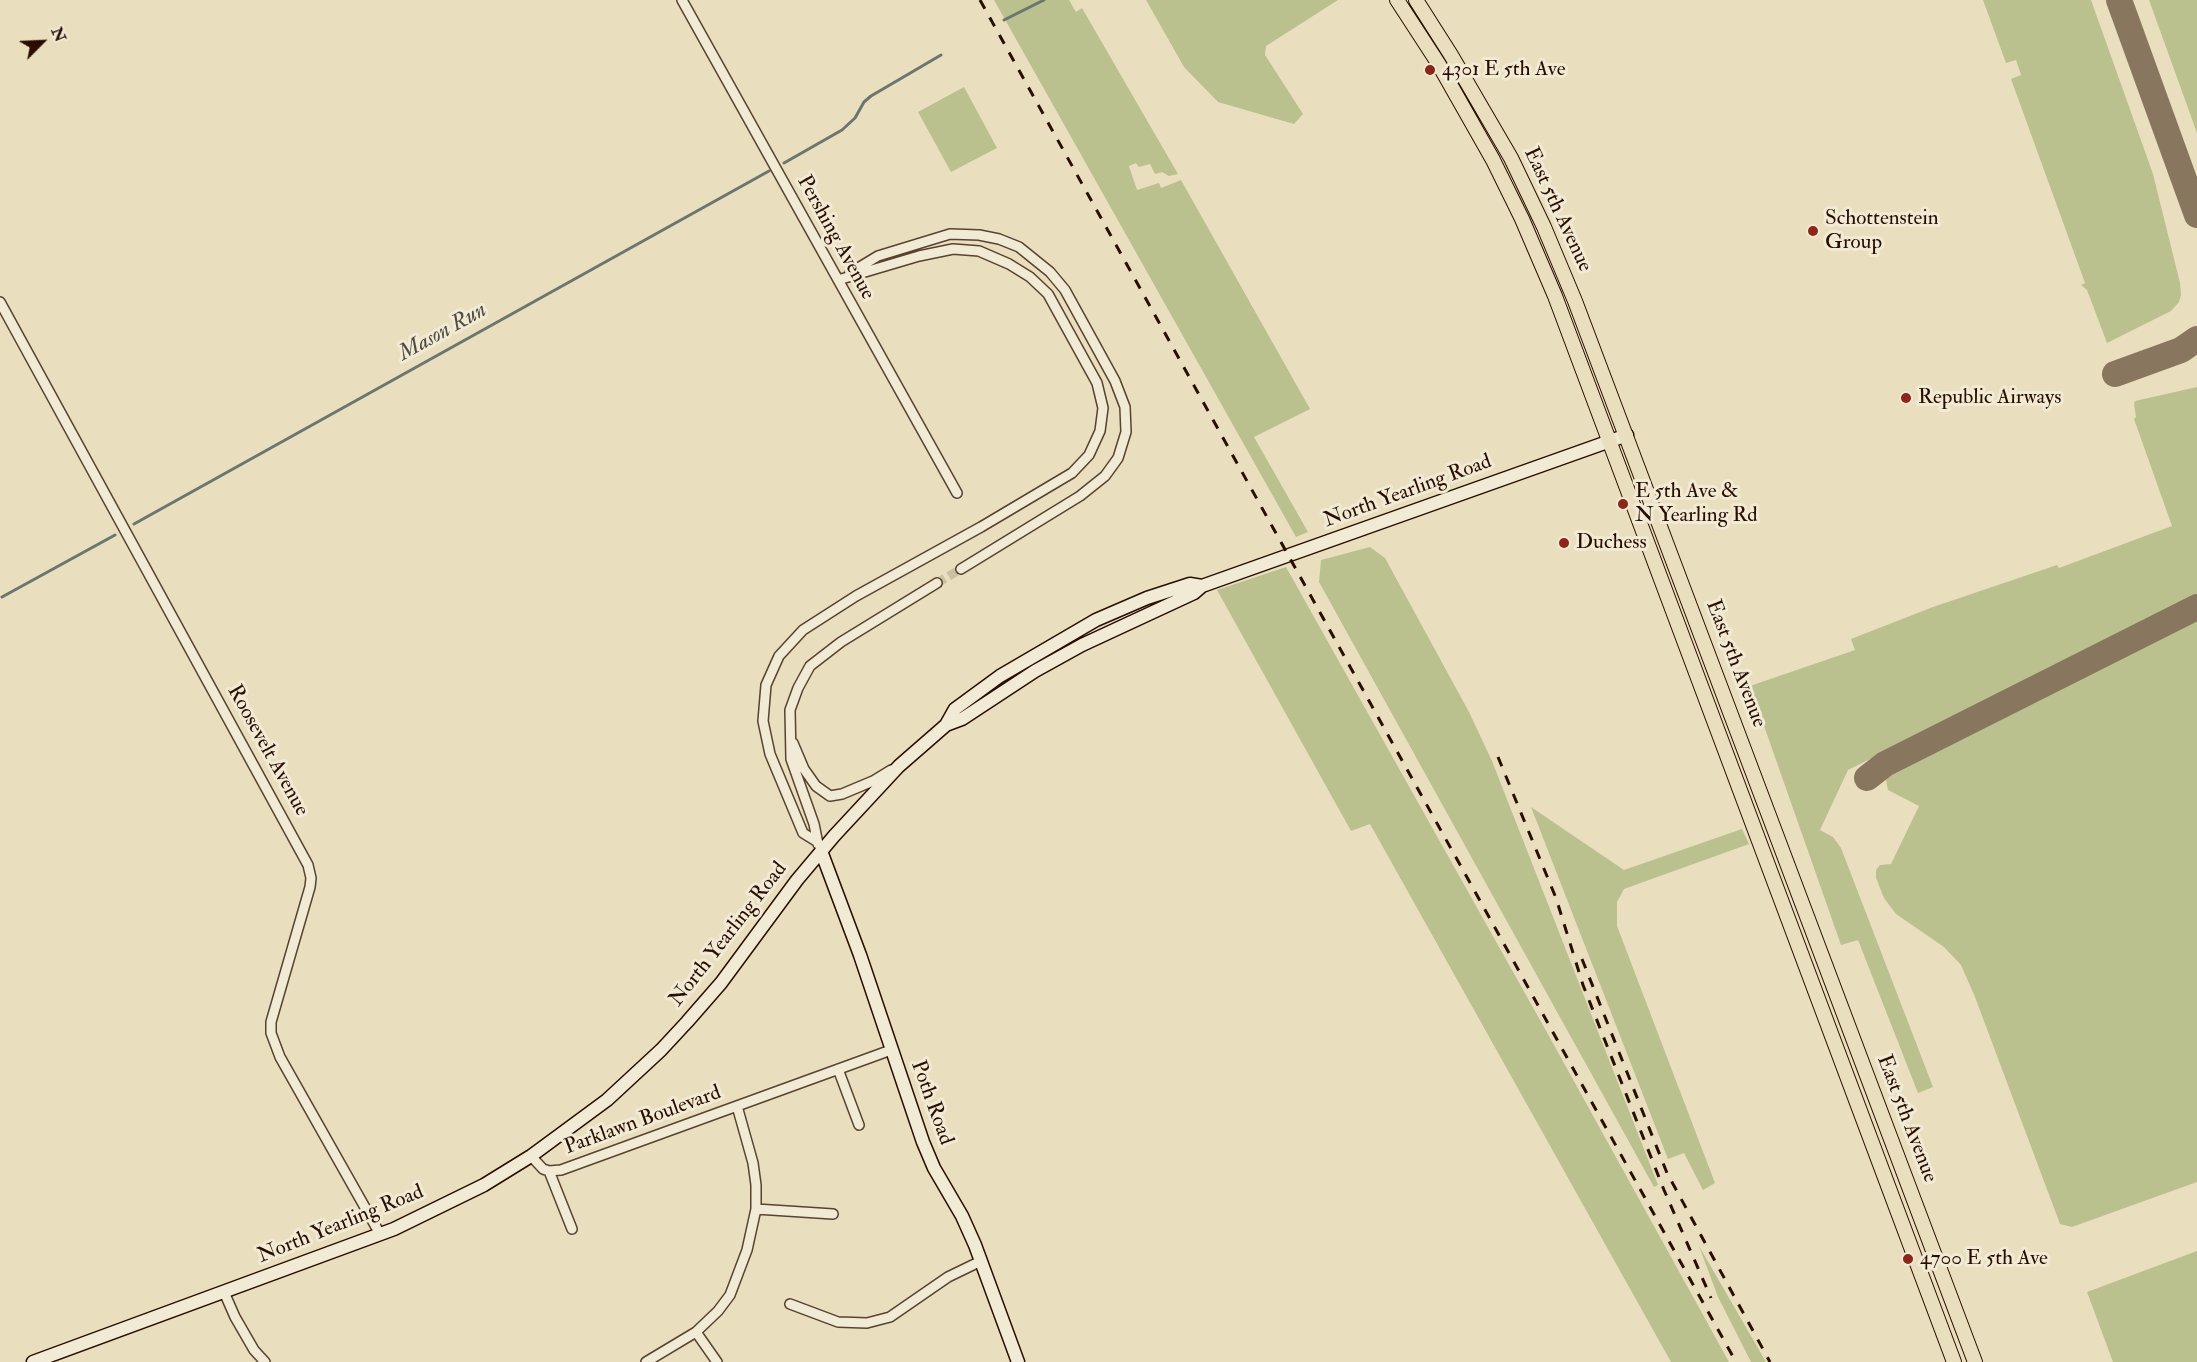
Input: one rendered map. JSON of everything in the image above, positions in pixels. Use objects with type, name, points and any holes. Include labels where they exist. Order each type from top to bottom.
[{"type":"main road","name":"East 5th Avenue","points":[[1397,0],[1449,83],[1512,199],[1555,296],[1954,1362]]},
{"type":"main road","name":"East 5th Avenue","points":[[1416,0],[1482,107],[1529,194],[1575,301],[1975,1362]]},
{"type":"main road","name":"North Yearling Road","points":[[33,1362],[380,1234],[484,1185],[531,1156],[592,1112],[661,1050],[721,983],[797,880],[819,846],[899,766],[946,725],[955,710],[1000,676],[1055,642],[1147,597],[1190,584],[1202,586],[1626,435]]},
{"type":"main road","name":"Poth Road","points":[[819,846],[929,1156],[962,1216],[1018,1362]]},
{"type":"street","name":"Pershing Avenue","points":[[682,0],[957,493]]},
{"type":"street","points":[[838,280],[878,256],[950,234],[980,235],[999,239],[1019,247],[1050,272],[1065,290],[1115,381],[1125,407],[1126,432],[1118,458],[1105,476],[1080,496],[961,569]]},
{"type":"street","points":[[819,846],[804,833],[770,754],[764,721],[766,685],[779,656],[803,630],[856,596],[981,527],[1072,473],[1089,455],[1100,431],[1103,408],[1097,383],[1048,294],[1030,277],[1009,264],[980,251],[953,249],[919,256],[838,280]]},
{"type":"street","name":"Roosevelt Avenue","points":[[0,302],[308,865],[311,878],[310,887],[271,1022],[270,1034],[280,1057],[380,1234]]},
{"type":"street","points":[[819,846],[814,824],[791,759],[790,710],[810,666],[841,642],[937,583]]},
{"type":"street","points":[[790,736],[804,769],[816,786],[830,796],[842,794],[899,766]]},
{"type":"street","name":"Parklawn Boulevard","points":[[531,1156],[538,1165],[549,1171],[561,1170],[891,1050]]},
{"type":"street","points":[[838,1069],[859,1125]]},
{"type":"street","name":"Parklawn Boulevard","points":[[646,1362],[696,1332],[718,1311],[730,1295],[747,1250],[756,1209],[753,1163],[737,1106]]},
{"type":"street","points":[[549,1171],[572,1229]]},
{"type":"street","points":[[756,1209],[833,1214]]},
{"type":"street","points":[[790,1304],[838,1322],[867,1323],[890,1317],[948,1277],[981,1261]]},
{"type":"street","points":[[224,1292],[254,1350],[265,1362]]},
{"type":"street","points":[[696,1332],[717,1362]]},
{"type":"green space","points":[[994,0],[1069,0],[1076,12],[1082,8],[1178,174],[1169,176],[1162,172],[1155,174],[1150,164],[1139,167],[1136,163],[1129,166],[1137,190],[1159,183],[1161,188],[1181,180],[1310,409],[1254,437],[1308,532],[1296,537]]},
{"type":"green space","points":[[1146,0],[1338,0],[1266,46],[1265,55],[1303,114],[1294,124],[1218,102],[1184,67]]},
{"type":"green space","points":[[1983,0],[2091,0],[2153,174],[2181,295],[2179,302],[2171,311],[2107,343],[2087,290],[2081,285],[2085,283],[2011,79],[2021,75],[2016,60],[2006,63]]},
{"type":"green space","points":[[2149,0],[2197,0],[2197,133]]},
{"type":"green space","points":[[964,87],[997,148],[951,172],[918,112]]},
{"type":"green space","points":[[2197,387],[2197,595],[1848,770],[1820,830],[1833,837],[1841,848],[1933,1087],[1918,1093],[1858,940],[1841,945],[1750,686],[1855,650],[1851,639],[1933,607],[2057,565],[2059,568],[2172,526],[2134,419],[2136,417],[2134,404],[2135,401]]},
{"type":"green space","points":[[1370,547],[1385,558],[1469,712],[1492,761],[1658,1185],[1654,1187],[1319,582],[1321,560]]},
{"type":"green space","points":[[1286,567],[1729,1362],[1671,1362],[1370,824],[1351,831],[1217,590]]},
{"type":"green space","points":[[2197,619],[2197,1182],[2072,1227],[2060,1224],[1961,965],[1944,947],[1896,914],[1884,898],[1876,878],[1876,870],[1880,865],[1891,864],[1919,806],[1888,790],[1886,780],[1890,774]]},
{"type":"green space","points":[[1531,807],[1624,870],[1742,829],[1749,844],[1624,889],[1617,902],[1617,926],[1715,1183],[1703,1190],[1684,1153],[1668,1159]]},
{"type":"green space","points":[[1699,1246],[1766,1362],[1751,1362],[1718,1297]]},
{"type":"green space","points":[[2197,1251],[2197,1362],[2113,1362],[2087,1292]]},
{"type":"waterway","name":"Mason Run","points":[[1004,20],[1044,0]]},
{"type":"waterway","name":"Mason Run","points":[[784,163],[842,130],[855,118],[864,102],[871,96],[941,55]]},
{"type":"waterway","name":"Mason Run","points":[[134,524],[769,171]]},
{"type":"waterway","name":"Mason Run","points":[[2,597],[115,535]]},
{"type":"taxiway","points":[[2119,0],[2197,215]]},
{"type":"taxiway","points":[[2115,374],[2181,350],[2197,339]]},
{"type":"taxiway","points":[[1867,778],[1885,764],[2197,607]]},
{"type":"tunnel","points":[[937,583],[961,569]]},
{"type":"railway","points":[[980,0],[1736,1362]]},
{"type":"railway","points":[[1498,757],[1556,898],[1583,985],[1664,1190],[1711,1298]]},
{"type":"railway","points":[[1582,959],[1667,1173],[1770,1362]]},
{"type":"place","name":"4301 E 5th Ave","points":[[1430,70]]},
{"type":"place","name":"Schottenstein Group","points":[[1813,231]]},
{"type":"place","name":"Republic Airways","points":[[1906,398]]},
{"type":"place","name":"E 5th Ave & N Yearling Rd","points":[[1623,504]]},
{"type":"place","name":"Duchess","points":[[1564,543]]},
{"type":"place","name":"4700 E 5th Ave","points":[[1908,1259]]}]
